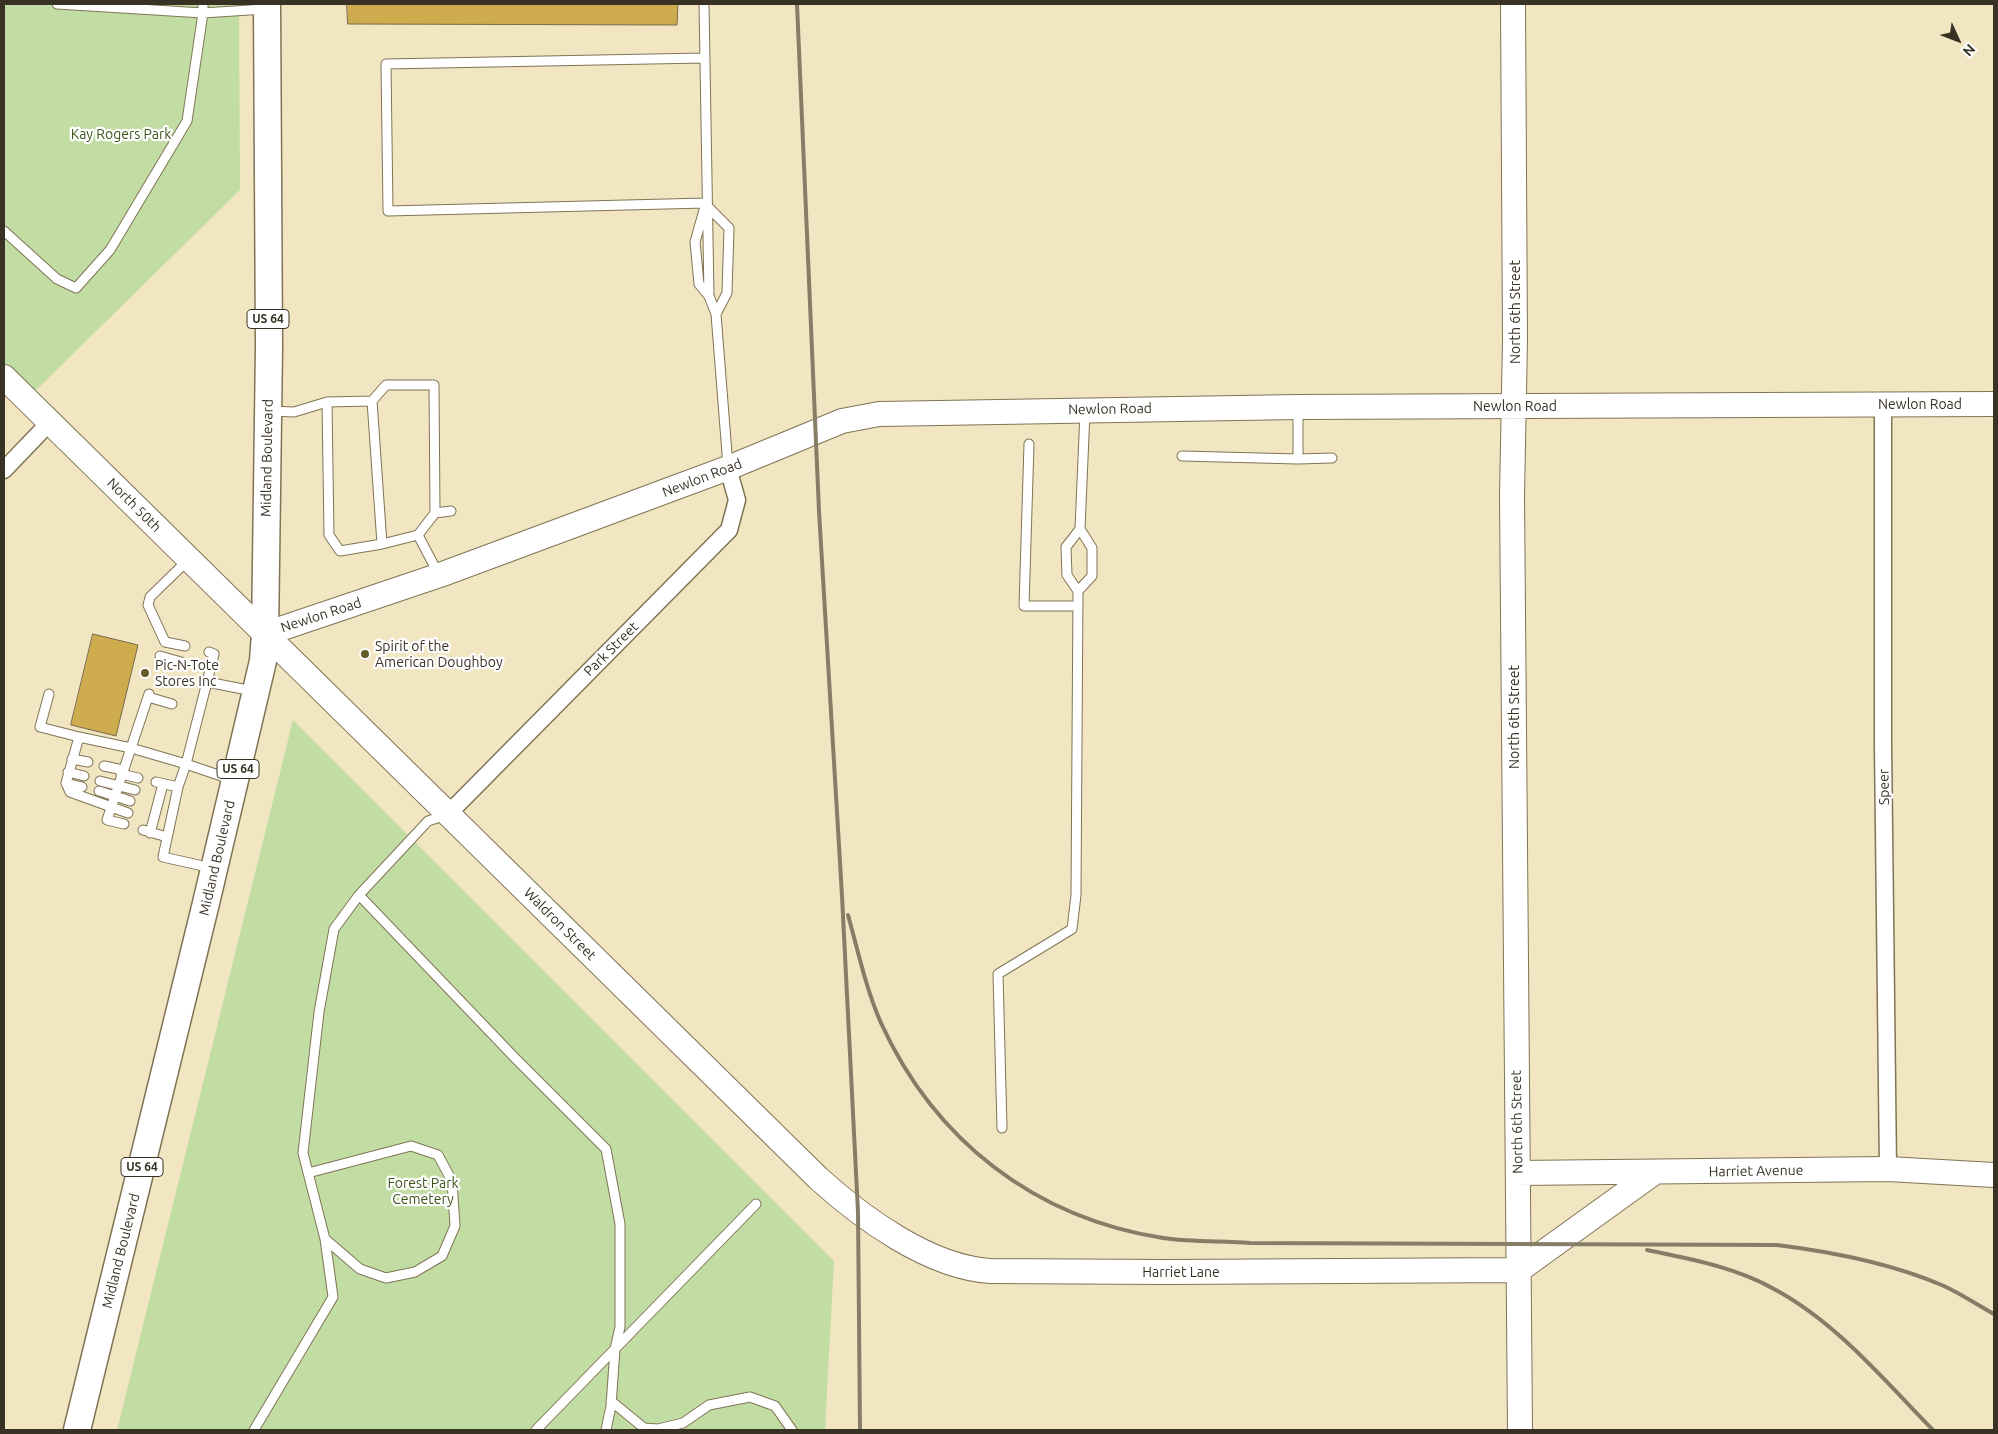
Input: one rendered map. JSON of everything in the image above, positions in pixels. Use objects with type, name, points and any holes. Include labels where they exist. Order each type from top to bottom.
[{"type":"main road","name":"Midland Boulevard","points":[[77,1430],[263,661],[268,411],[267,6]]},
{"type":"street","name":"North 6th Street","points":[[1513,4],[1515,242],[1512,506],[1520,1430]]},
{"type":"street","name":"North 50th","points":[[4,376],[265,634]]},
{"type":"street","name":"Speer","points":[[1883,404],[1888,1170]]},
{"type":"street","name":"Newlon Road","points":[[265,634],[440,575],[728,468],[842,421],[879,414],[1298,407],[1994,404]]},
{"type":"street","points":[[4,470],[50,422]]},
{"type":"street","name":"Park Street","points":[[448,814],[729,530],[737,500],[728,468]]},
{"type":"street","name":"Waldron Street","points":[[265,634],[755,1117],[818,1178],[858,1212]]},
{"type":"street","name":"Harriet Avenue","points":[[1518,1173],[1888,1170],[1994,1175]]},
{"type":"street","points":[[1519,1270],[1655,1172]]},
{"type":"street","name":"Harriet Lane","points":[[858,1212],[919,1250],[940,1260],[977,1270],[1156,1272],[1519,1270]]},
{"type":"lane","points":[[57,4],[203,14],[267,6]]},
{"type":"lane","points":[[4,231],[57,279],[76,288],[110,250],[187,121],[203,4]]},
{"type":"lane","points":[[704,4],[708,296],[716,314],[728,468]]},
{"type":"lane","points":[[704,58],[386,64],[388,211],[706,204],[729,228],[727,293],[716,314]]},
{"type":"lane","points":[[327,402],[329,536],[340,551],[382,544],[418,535],[435,513],[434,385],[386,385],[372,401],[382,544]]},
{"type":"lane","points":[[268,411],[294,412],[327,402],[372,401]]},
{"type":"lane","points":[[1298,407],[1298,459]]},
{"type":"lane","points":[[1078,591],[1092,576],[1092,548],[1080,529],[1085,410]]},
{"type":"lane","points":[[1029,444],[1024,606],[1078,606]]},
{"type":"lane","points":[[1182,456],[1332,458]]},
{"type":"lane","points":[[435,513],[451,511]]},
{"type":"lane","points":[[1002,1128],[998,974],[1072,929],[1076,895],[1078,591],[1067,575],[1066,547],[1080,529]]},
{"type":"lane","points":[[418,535],[440,575]]},
{"type":"lane","points":[[181,662],[159,659],[165,642],[148,605],[150,597],[189,559]]},
{"type":"lane","points":[[165,642],[185,646]]},
{"type":"lane","points":[[209,652],[214,654],[208,669],[186,764],[178,787],[163,857],[214,868]]},
{"type":"lane","points":[[204,688],[256,692]]},
{"type":"lane","points":[[49,694],[40,728],[131,748],[235,781]]},
{"type":"lane","points":[[124,824],[107,820],[148,696],[172,704]]},
{"type":"lane","points":[[79,737],[66,783],[70,792],[128,813]]},
{"type":"lane","points":[[72,759],[88,762]]},
{"type":"lane","points":[[104,766],[138,778]]},
{"type":"lane","points":[[68,772],[84,776]]},
{"type":"lane","points":[[100,781],[134,790]]},
{"type":"lane","points":[[66,783],[82,787]]},
{"type":"lane","points":[[167,837],[146,831],[159,783],[178,787]]},
{"type":"lane","points":[[98,792],[130,801]]},
{"type":"lane","points":[[254,1430],[333,1297],[325,1239],[303,1154],[319,1012],[334,929],[359,895],[428,822],[448,814]]},
{"type":"lane","points":[[359,895],[515,1058],[606,1149],[620,1224],[620,1327],[615,1349],[611,1400],[606,1430]]},
{"type":"lane","points":[[308,1173],[411,1146],[438,1155],[452,1180],[455,1226],[442,1256],[416,1272],[386,1278],[360,1269],[325,1239]]},
{"type":"lane","points":[[536,1430],[756,1204]]},
{"type":"lane","points":[[611,1400],[644,1428],[658,1429],[683,1423],[709,1405],[750,1397],[776,1406],[792,1430]]},
{"type":"green space","name":"Kay Rogers Park","points":[[4,4],[239,4],[240,190],[32,394],[4,366]]},
{"type":"green space","name":"Forest Park Cemetery","points":[[293,720],[834,1261],[825,1430],[117,1430]]},
{"type":"building","points":[[347,4],[678,4],[677,25],[348,24]]},
{"type":"building","points":[[93,634],[138,645],[116,736],[71,725]]},
{"type":"railway","points":[[797,4],[819,511],[842,896],[858,1212],[860,1430]]},
{"type":"railway","points":[[848,915],[867,983],[881,1023],[903,1065],[930,1104],[960,1138],[994,1167],[1032,1192],[1073,1213],[1116,1228],[1163,1238],[1250,1243],[1777,1245],[1841,1255],[1904,1271],[1944,1286],[1994,1314]]},
{"type":"railway","points":[[1647,1250],[1728,1269],[1759,1281],[1797,1302],[1839,1335],[1878,1372],[1933,1430]]},
{"type":"place","name":"Spirit of the American Doughboy","points":[[365,654]]},
{"type":"place","name":"Pic-N-Tote Stores Inc","points":[[145,673]]}]
